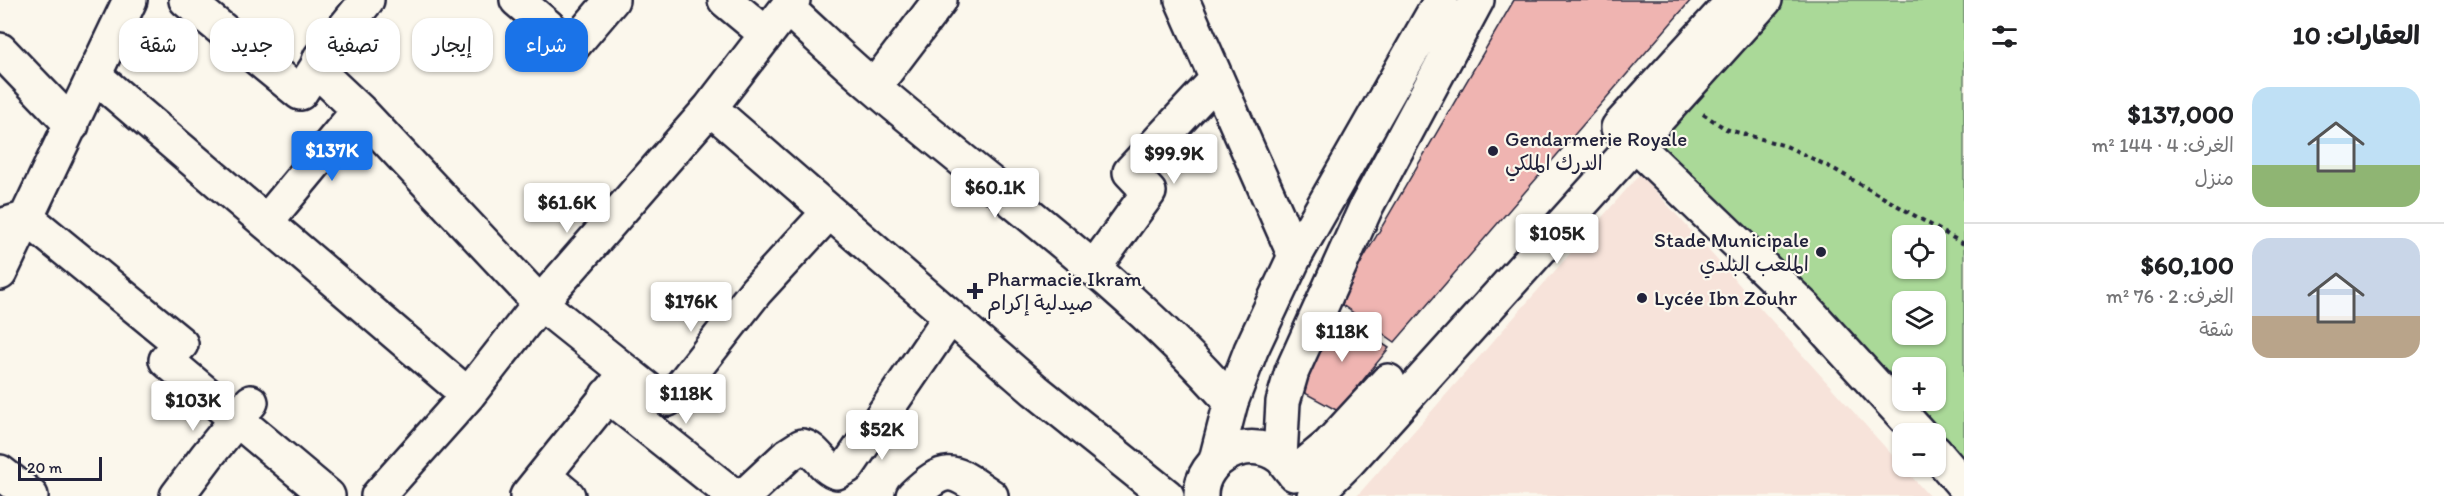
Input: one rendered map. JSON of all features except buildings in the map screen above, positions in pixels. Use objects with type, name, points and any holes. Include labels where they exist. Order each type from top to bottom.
[{"type":"street","points":[[0,273],[14,222],[72,125],[130,0]]},
{"type":"street","points":[[186,0],[300,93],[313,72]]},
{"type":"street","points":[[352,18],[367,0]]},
{"type":"street","points":[[517,0],[572,47],[612,0]]},
{"type":"street","points":[[725,0],[766,34]]},
{"type":"street","points":[[874,87],[940,0]]},
{"type":"street","points":[[1182,0],[1295,256]]},
{"type":"street","points":[[1201,496],[1206,475],[1216,460],[1231,402],[1251,350],[1295,256],[1441,0]]},
{"type":"street","points":[[1297,481],[1283,402],[1292,371],[1367,204],[1478,0]]},
{"type":"street","points":[[1297,481],[1361,411],[1625,136],[1734,0]]},
{"type":"street","points":[[1625,136],[1677,97],[1765,0]]},
{"type":"street","points":[[391,491],[540,303],[710,108],[790,4],[874,87],[1093,268],[1201,367],[1231,402]]},
{"type":"street","points":[[0,50],[72,125]]},
{"type":"street","points":[[321,72],[617,383],[734,496]]},
{"type":"street","points":[[95,76],[468,395]]},
{"type":"street","points":[[1093,268],[1149,192],[1130,172],[1217,79]]},
{"type":"street","points":[[710,108],[1035,390],[1167,496]]},
{"type":"street","points":[[266,222],[359,110]]},
{"type":"street","points":[[1625,136],[1806,309],[1910,423]]},
{"type":"street","points":[[617,383],[668,399],[686,381],[756,291],[829,212]]},
{"type":"street","points":[[14,222],[182,344],[166,360],[245,410],[328,496]]},
{"type":"street","points":[[744,496],[788,455],[802,446],[808,447],[831,470],[837,472],[848,466],[950,317]]},
{"type":"street","points":[[546,490],[617,383]]},
{"type":"street","points":[[177,496],[245,410]]},
{"type":"street","points":[[1216,460],[1231,451],[1247,447],[1264,449],[1297,481]]},
{"type":"street","points":[[1946,465],[1964,486]]},
{"type":"street","points":[[0,472],[32,496]]},
{"type":"street","points":[[913,496],[936,476],[946,473],[957,474],[991,496]]},
{"type":"path","points":[[1677,97],[1726,129],[1786,146],[1834,169],[1964,244]]},
{"type":"shaded area","name":"Lycée Ibn Zouhr","points":[[1640,174],[1892,455],[1892,477],[1912,477],[1929,496],[1357,496]]},
{"type":"green space","name":"Stade Municipale الملعب البلدي","points":[[1754,0],[1964,0],[1964,496],[1946,476],[1946,423],[1898,423],[1636,135]]},
{"type":"place","name":"Gendarmerie Royale الدرك الملكي","points":[[1493,151]]},
{"type":"place","name":"Stade Municipale الملعب البلدي","points":[[1821,252]]},
{"type":"place","name":"Pharmacie Ikram صيدلية إكرام","points":[[975,291]]},
{"type":"place","name":"Lycée Ibn Zouhr","points":[[1642,298]]}]
